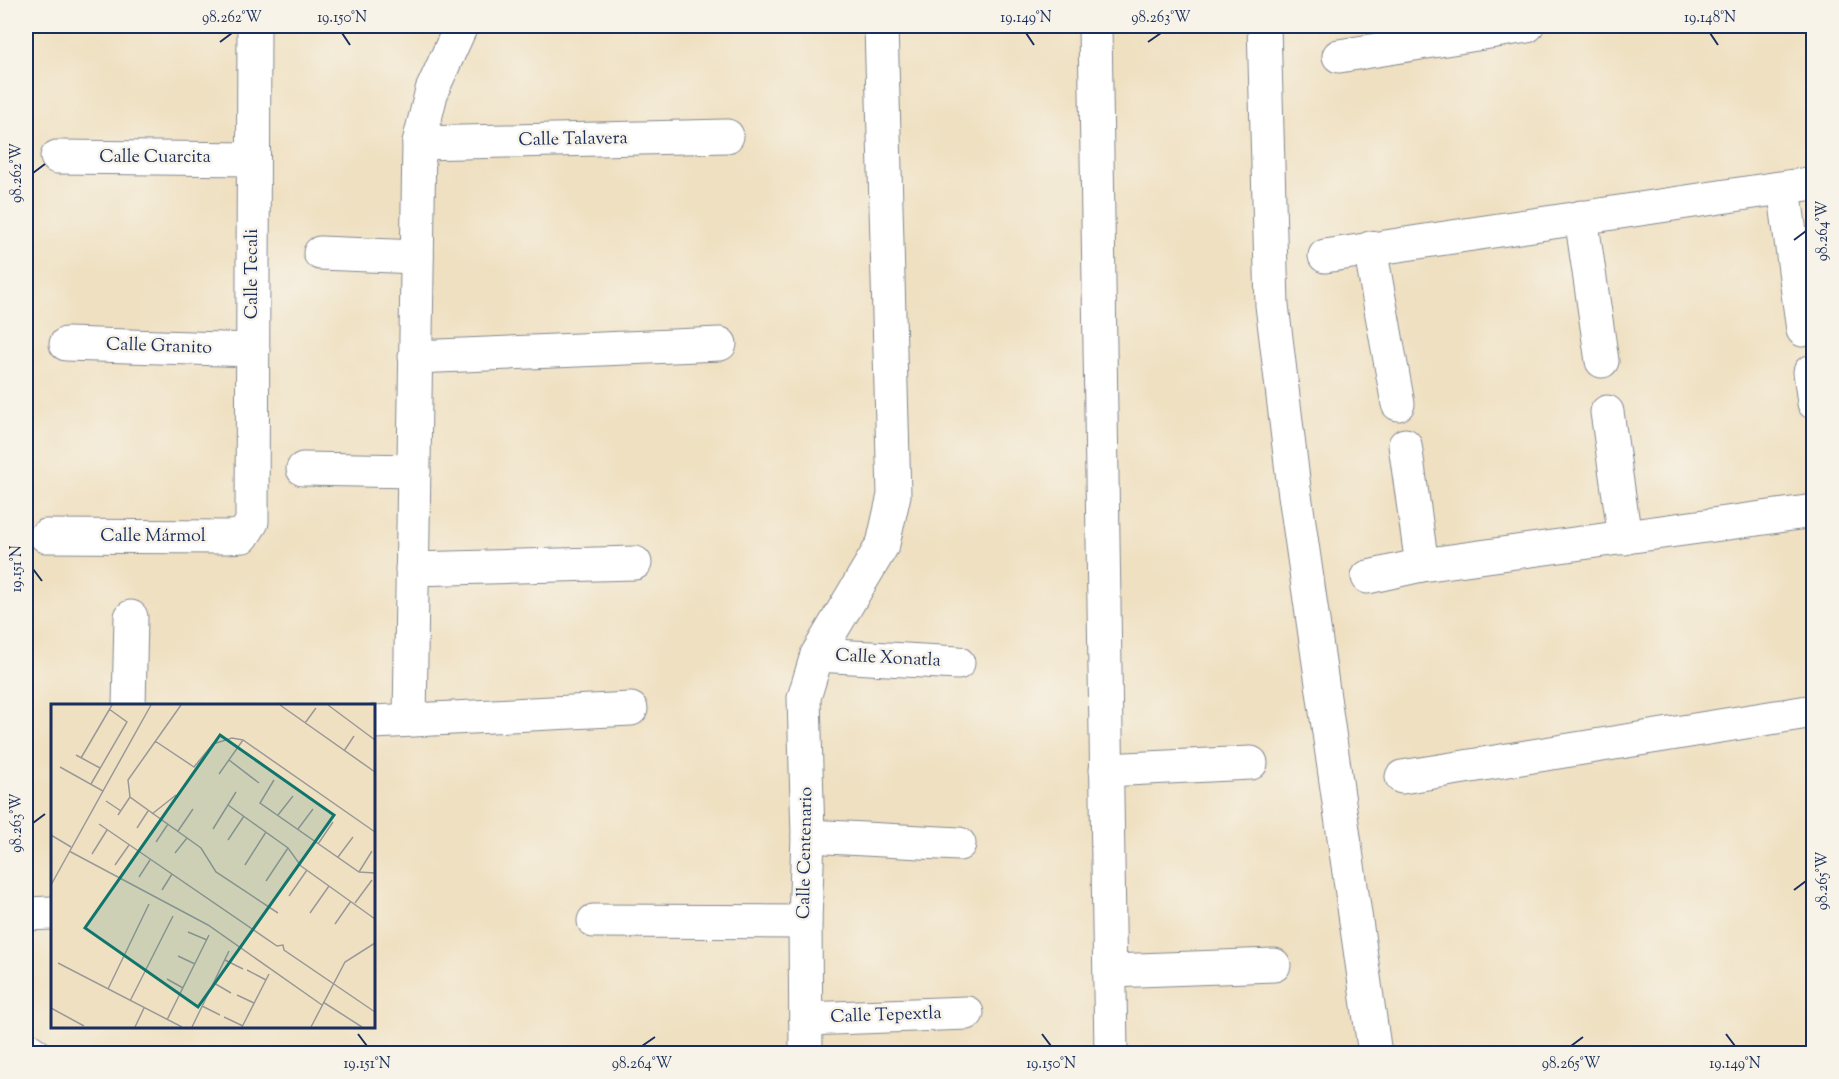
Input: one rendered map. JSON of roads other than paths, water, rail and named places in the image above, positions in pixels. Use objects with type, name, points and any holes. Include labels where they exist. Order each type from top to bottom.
[{"type":"street","name":"Calle Tecali","points":[[252,522],[254,26]]},
{"type":"street","points":[[410,720],[419,143],[432,90],[461,26]]},
{"type":"street","name":"Calle Centenario","points":[[806,1053],[805,922],[808,836],[804,698],[818,655],[883,544],[894,495],[881,26]]},
{"type":"street","points":[[1095,26],[1111,1053]]},
{"type":"street","points":[[1264,26],[1272,305],[1294,488],[1375,1053]]},
{"type":"street","points":[[1339,56],[1413,34],[1527,26]]},
{"type":"street","name":"Calle Talavera","points":[[419,143],[727,136]]},
{"type":"street","name":"Calle Cuarcita","points":[[57,157],[253,159]]},
{"type":"street","points":[[1325,256],[1799,186],[1803,330]]},
{"type":"street","points":[[1581,217],[1602,361]]},
{"type":"street","points":[[1370,248],[1398,404]]},
{"type":"street","points":[[320,253],[417,257]]},
{"type":"street","name":"Calle Granito","points":[[66,344],[253,350]]},
{"type":"street","points":[[416,357],[720,344]]},
{"type":"street","points":[[1607,412],[1624,538]]},
{"type":"street","points":[[1405,445],[1422,565]]},
{"type":"street","points":[[303,469],[414,471]]},
{"type":"street","points":[[1368,577],[1422,565],[1814,511]]},
{"type":"street","name":"Calle Mármol","points":[[46,536],[243,536],[252,522]]},
{"type":"street","points":[[412,569],[635,563]]},
{"type":"street","points":[[129,704],[131,617]]},
{"type":"street","name":"Calle Xonatla","points":[[818,655],[958,663]]},
{"type":"street","points":[[375,722],[631,709]]},
{"type":"street","points":[[1402,777],[1814,711]]},
{"type":"street","points":[[1106,770],[1251,763]]},
{"type":"street","points":[[808,836],[959,844]]},
{"type":"street","points":[[26,914],[51,913]]},
{"type":"street","points":[[594,921],[805,922]]},
{"type":"street","points":[[1111,971],[1274,965]]},
{"type":"street","name":"Calle Tepextla","points":[[806,1019],[967,1013]]},
{"type":"street","points":[[26,1048],[35,1053]]}]
